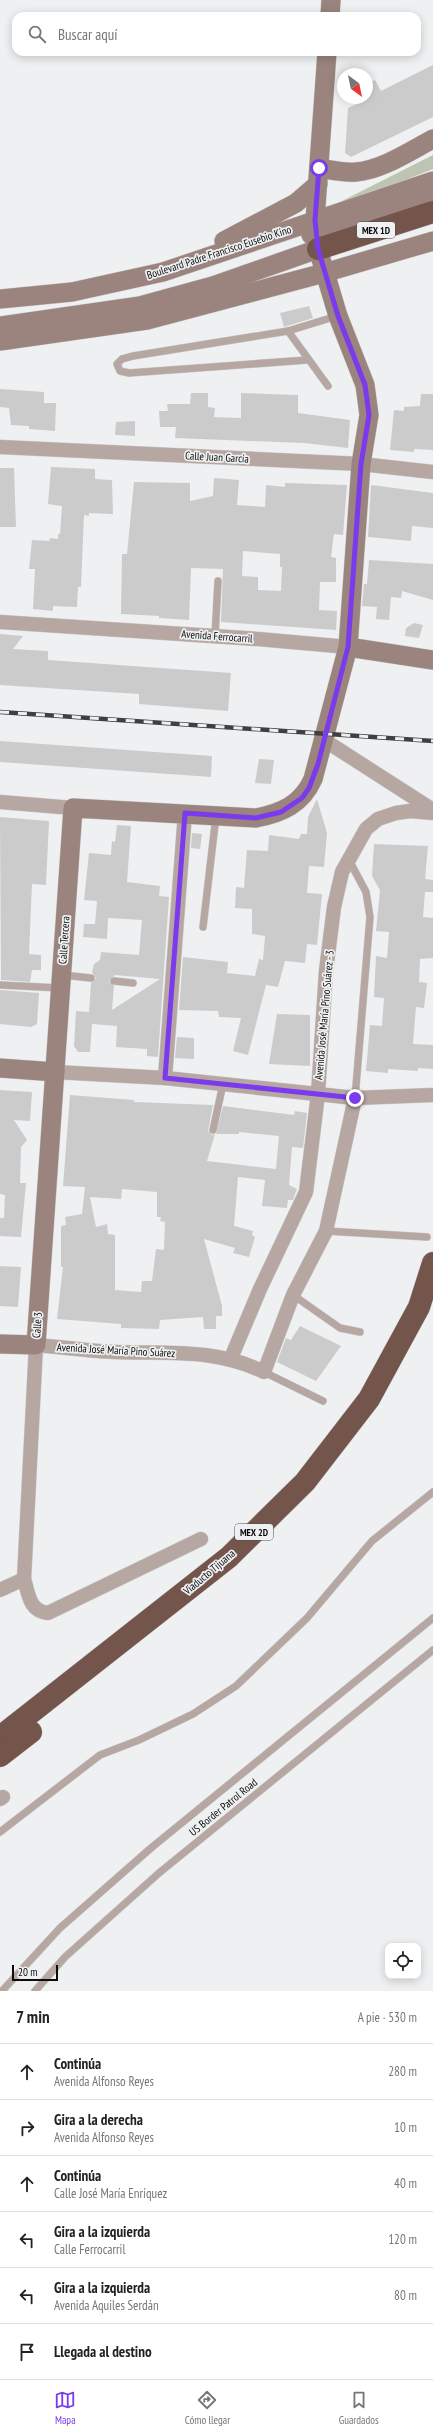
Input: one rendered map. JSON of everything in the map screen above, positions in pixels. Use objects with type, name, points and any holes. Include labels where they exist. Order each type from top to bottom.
[{"type":"highway","name":"MEX 1D","points":[[317,234],[433,212]]},
{"type":"highway","name":"Viaducto Tijuana","points":[[0,1737],[229,1557],[305,1482],[369,1398],[419,1307],[433,1263]]},
{"type":"highway","name":"Viaducto Tijuana","points":[[0,1756],[174,1619],[282,1522],[332,1467],[391,1387],[422,1328],[433,1302]]},
{"type":"main road","points":[[330,12],[332,0]]},
{"type":"main road","points":[[73,808],[256,818],[281,812],[302,798],[309,788],[324,740],[348,647],[361,464],[369,415],[365,385],[338,316],[324,274],[317,234],[318,176],[327,56]]},
{"type":"main road","points":[[163,272],[296,203],[318,176],[363,171],[381,165],[433,139]]},
{"type":"main road","name":"Boulevard Padre Francisco Eusebio Kino","points":[[0,299],[72,292],[163,272],[317,234],[433,181]]},
{"type":"main road","points":[[0,311],[72,304],[145,289],[433,198]]},
{"type":"main road","points":[[0,326],[140,306],[213,286],[317,234]]},
{"type":"main road","points":[[0,341],[146,320],[324,274],[433,241]]},
{"type":"main road","name":"Avenida Ferrocarril","points":[[348,647],[433,660]]},
{"type":"main road","name":"Calle Tercera","points":[[55,1072],[73,808]]},
{"type":"main road","points":[[0,1068],[55,1072]]},
{"type":"main road","name":"Calle 3","points":[[36,1345],[55,1072]]},
{"type":"main road","name":"Avenida José María Pino Suárez","points":[[0,1344],[36,1345]]},
{"type":"street","name":"Calle Juan García","points":[[0,447],[361,464],[433,472]]},
{"type":"street","name":"Avenida Ferrocarril","points":[[0,622],[215,636],[348,647]]},
{"type":"street","points":[[324,740],[433,812]]},
{"type":"street","points":[[0,802],[73,808]]},
{"type":"street","name":"Avenida José María Pino Suárez - 3","points":[[237,1361],[260,1289],[306,1192],[318,1094],[326,971],[334,907],[342,872],[366,828],[378,819],[410,811],[433,812]]},
{"type":"street","points":[[165,1078],[185,813]]},
{"type":"street","points":[[55,1072],[165,1078],[355,1098],[433,1094]]},
{"type":"street","points":[[261,1370],[293,1295],[326,1231],[355,1098]]},
{"type":"street","name":"Avenida José María Pino Suárez","points":[[36,1345],[114,1352],[208,1354],[237,1361],[261,1370]]},
{"type":"street","name":"Calle 3","points":[[36,1345],[24,1580],[32,1607],[38,1612],[48,1613],[201,1539]]},
{"type":"street","points":[[0,1590],[24,1580]]},
{"type":"lane","points":[[307,360],[130,373],[120,371],[117,364],[122,359],[133,356],[288,331],[338,316]]},
{"type":"lane","points":[[288,331],[307,360],[328,386]]},
{"type":"lane","points":[[215,636],[218,581]]},
{"type":"lane","points":[[204,927],[216,816]]},
{"type":"lane","points":[[349,860],[366,892],[370,917],[355,1098]]},
{"type":"lane","points":[[0,985],[61,982],[91,978]]},
{"type":"lane","points":[[114,981],[133,983]]},
{"type":"lane","points":[[213,1130],[223,1084]]},
{"type":"lane","points":[[326,1231],[427,1237]]},
{"type":"lane","points":[[293,1295],[340,1328],[360,1332]]},
{"type":"lane","points":[[261,1370],[323,1401]]},
{"type":"lane","points":[[0,1832],[100,1755],[139,1740],[193,1714],[236,1686],[307,1618],[372,1541],[433,1492]]},
{"type":"lane","points":[[2,1991],[60,1928],[151,1848],[433,1618]]},
{"type":"lane","name":"US Border Patrol Road","points":[[35,1991],[65,1957],[159,1873],[433,1650]]},
{"type":"green space","points":[[433,155],[433,169],[337,207],[336,204]]},
{"type":"building","points":[[433,65],[433,117],[351,157],[345,153],[348,108],[357,104],[373,104],[373,81],[375,80],[381,91]]},
{"type":"building","points":[[309,306],[313,318],[284,327],[280,313]]},
{"type":"building","points":[[0,389],[44,392],[44,403],[56,403],[55,431],[29,429],[29,426],[11,425],[9,408],[0,407]]},
{"type":"building","points":[[191,393],[208,393],[208,407],[215,408],[214,417],[241,418],[241,393],[298,395],[298,413],[350,420],[348,448],[304,443],[175,438],[176,427],[160,427],[159,411],[168,411],[167,404],[190,404]]},
{"type":"building","points":[[421,394],[433,394],[433,450],[414,449],[414,452],[390,450],[394,410],[404,411],[404,407],[420,406]]},
{"type":"building","points":[[135,421],[135,436],[115,435],[116,422]]},
{"type":"building","points":[[51,467],[95,469],[95,479],[112,480],[113,514],[89,513],[89,516],[84,515],[81,587],[78,587],[77,607],[53,606],[53,611],[33,609],[35,569],[29,569],[32,540],[49,541],[50,538],[58,539],[58,534],[60,534],[62,506],[48,504]]},
{"type":"building","points":[[0,468],[14,468],[16,527],[0,527]]},
{"type":"building","points":[[214,478],[239,480],[237,505],[265,507],[266,485],[285,487],[285,483],[347,485],[343,535],[334,534],[331,557],[336,558],[336,582],[320,582],[319,610],[337,611],[336,630],[221,622],[223,569],[191,568],[189,620],[159,618],[159,616],[121,614],[122,554],[127,554],[134,482],[190,483],[190,501],[213,496]],"holes":[[[243,551],[280,554],[280,567],[282,567],[281,591],[258,590],[258,577],[242,576]]]},
{"type":"building","points":[[371,485],[433,493],[433,528],[412,526],[411,541],[368,537]]},
{"type":"building","points":[[369,560],[433,564],[433,600],[402,591],[401,598],[391,597],[389,620],[376,619],[377,607],[362,606],[364,584],[367,584]]},
{"type":"building","points":[[414,623],[423,625],[419,638],[405,636],[406,628]]},
{"type":"building","points":[[0,634],[23,636],[13,649],[48,651],[48,660],[231,673],[228,711],[139,704],[139,694],[0,685]]},
{"type":"building","points":[[0,741],[212,756],[211,777],[0,762]]},
{"type":"building","points":[[259,759],[274,760],[271,784],[255,783]]},
{"type":"building","points":[[317,799],[327,833],[324,867],[309,866],[307,893],[322,894],[317,945],[307,944],[305,963],[285,961],[278,987],[266,985],[248,1055],[233,1051],[241,1018],[219,1017],[218,1011],[179,1010],[183,957],[228,962],[227,973],[255,976],[259,959],[263,960],[265,936],[252,934],[252,909],[235,908],[236,887],[244,888],[247,850],[268,851],[269,835],[299,839],[301,834],[307,834],[308,817]]},
{"type":"building","points":[[0,817],[49,821],[46,885],[32,884],[29,954],[41,955],[41,970],[32,970],[30,982],[1,980]]},
{"type":"building","points":[[117,825],[131,826],[127,882],[160,886],[159,896],[169,897],[158,1057],[147,1056],[147,1049],[116,1047],[117,1026],[92,1024],[90,1052],[78,1052],[74,1046],[76,1011],[89,1012],[91,983],[96,978],[92,972],[94,964],[100,960],[101,952],[139,955],[142,920],[108,918],[107,939],[83,937],[84,924],[95,924],[97,901],[84,900],[89,853],[111,855],[112,841],[115,842]],"holes":[[[115,975],[160,979],[112,1010],[114,986],[109,981]]]},
{"type":"building","points":[[192,833],[202,834],[200,849],[191,848]]},
{"type":"building","points":[[374,844],[428,846],[425,879],[433,880],[433,892],[425,892],[423,917],[433,918],[433,958],[420,959],[419,982],[427,983],[424,1008],[416,1007],[413,1044],[433,1045],[433,1069],[418,1068],[418,1071],[388,1069],[388,1073],[366,1071],[370,1025],[382,1026],[384,998],[374,997],[376,956],[387,958],[389,932],[376,931],[380,890],[372,876]]},
{"type":"building","points":[[0,990],[39,993],[37,1024],[31,1027],[0,1024]]},
{"type":"building","points":[[277,1014],[310,1015],[310,1066],[269,1064]]},
{"type":"building","points":[[177,1037],[194,1038],[194,1059],[175,1058]]},
{"type":"building","points":[[0,1090],[32,1092],[30,1121],[14,1120],[27,1140],[21,1147],[20,1183],[26,1183],[21,1237],[0,1236],[0,1218],[4,1218],[5,1195],[0,1194]]},
{"type":"building","points":[[70,1095],[134,1100],[134,1102],[213,1105],[208,1131],[212,1135],[215,1134],[207,1161],[276,1169],[279,1136],[239,1132],[239,1134],[216,1134],[223,1106],[294,1115],[295,1111],[307,1113],[303,1148],[292,1147],[289,1185],[297,1189],[293,1200],[288,1200],[287,1208],[262,1206],[265,1180],[238,1177],[234,1226],[253,1231],[252,1235],[255,1237],[249,1257],[233,1253],[235,1248],[204,1239],[222,1306],[222,1316],[216,1316],[216,1329],[204,1329],[203,1317],[160,1320],[159,1329],[121,1328],[121,1324],[57,1319],[63,1267],[61,1267],[61,1226],[66,1225],[65,1217],[82,1214],[85,1187],[63,1186]],"holes":[[[122,1189],[157,1192],[157,1217],[161,1217],[160,1221],[165,1222],[164,1250],[156,1249],[152,1281],[142,1281],[141,1292],[115,1290],[115,1235],[108,1234],[107,1224],[96,1227],[90,1197],[121,1199]]]},
{"type":"building","points":[[0,1266],[21,1267],[18,1307],[0,1306]]},
{"type":"building","points":[[300,1326],[341,1346],[316,1381],[277,1362],[286,1338],[291,1340]]},
{"type":"railway","points":[[0,712],[433,741]]},
{"type":"route","points":[[319,168],[315,220],[318,249],[324,274],[338,316],[365,385],[369,415],[361,464],[348,647],[318,764],[309,788],[302,798],[281,812],[270,816],[256,818],[185,813],[165,1078],[355,1098]]}]
